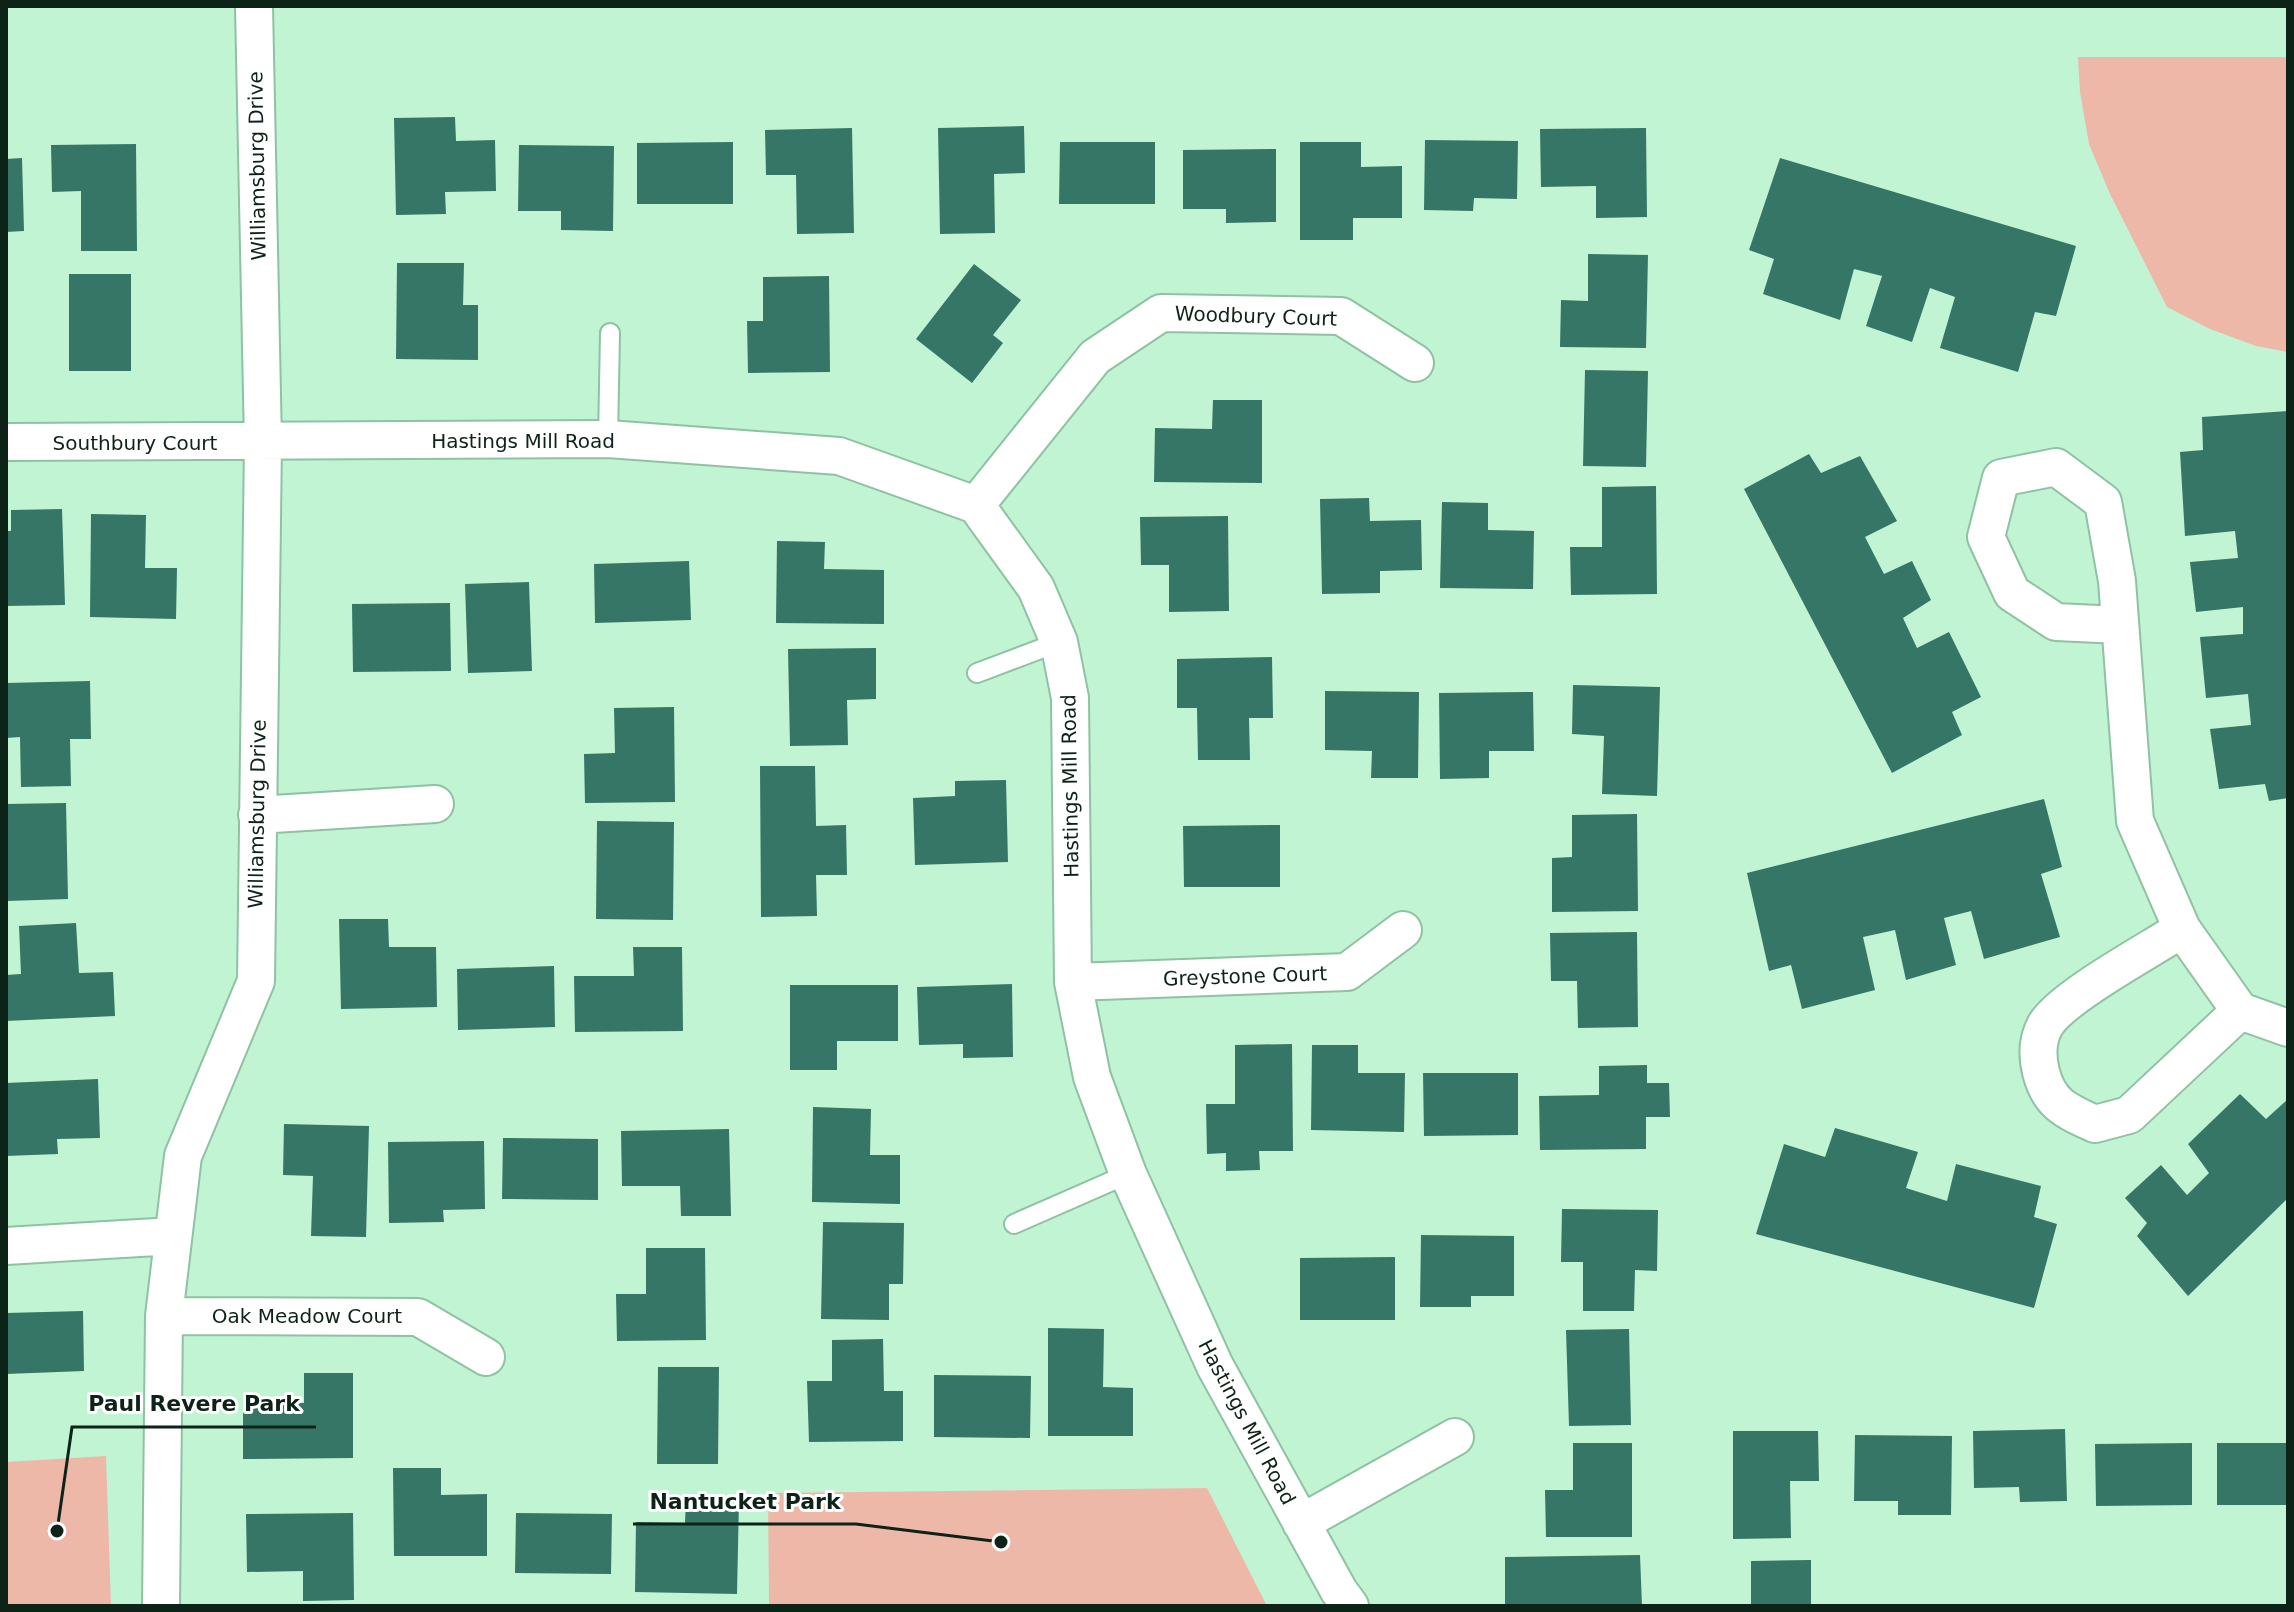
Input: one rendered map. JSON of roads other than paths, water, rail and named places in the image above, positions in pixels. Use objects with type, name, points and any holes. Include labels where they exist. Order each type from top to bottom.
[{"type":"street","name":"Williamsburg Drive","points":[[161,1606],[164,1316],[183,1156],[256,981],[263,443],[254,6]]},
{"type":"street","name":"Woodbury Court","points":[[976,505],[1095,357],[1161,313],[1341,316],[1415,363]]},
{"type":"street","name":"Hastings Mill Road","points":[[263,443],[608,439],[839,456],[976,505],[1036,588],[1059,642],[1070,698],[1073,982],[1092,1077],[1128,1174],[1215,1366],[1350,1606]]},
{"type":"street","name":"Southbury Court","points":[[6,442],[263,443]]},
{"type":"street","points":[[2120,625],[2056,622],[2012,593],[1986,537],[2001,478],[2056,467],[2103,502],[2117,581],[2135,821],[2182,929],[2240,1011],[2288,1028]]},
{"type":"street","points":[[257,815],[435,804]]},
{"type":"street","points":[[2182,929],[2073,999],[2046,1024],[2037,1055],[2046,1091],[2068,1112],[2095,1124],[2129,1115],[2240,1011]]},
{"type":"street","name":"Greystone Court","points":[[1073,982],[1347,972],[1403,930]]},
{"type":"street","points":[[6,1246],[173,1236]]},
{"type":"street","name":"Oak Meadow Court","points":[[164,1316],[418,1317],[486,1357]]},
{"type":"street","points":[[1301,1523],[1455,1437]]},
{"type":"lane","points":[[608,439],[610,333]]},
{"type":"lane","points":[[977,673],[1059,642]]},
{"type":"lane","points":[[1014,1224],[1128,1174]]},
{"type":"place","name":"Paul Revere Park","points":[[57,1531]]},
{"type":"place","name":"Nantucket Park","points":[[1001,1542]]}]
